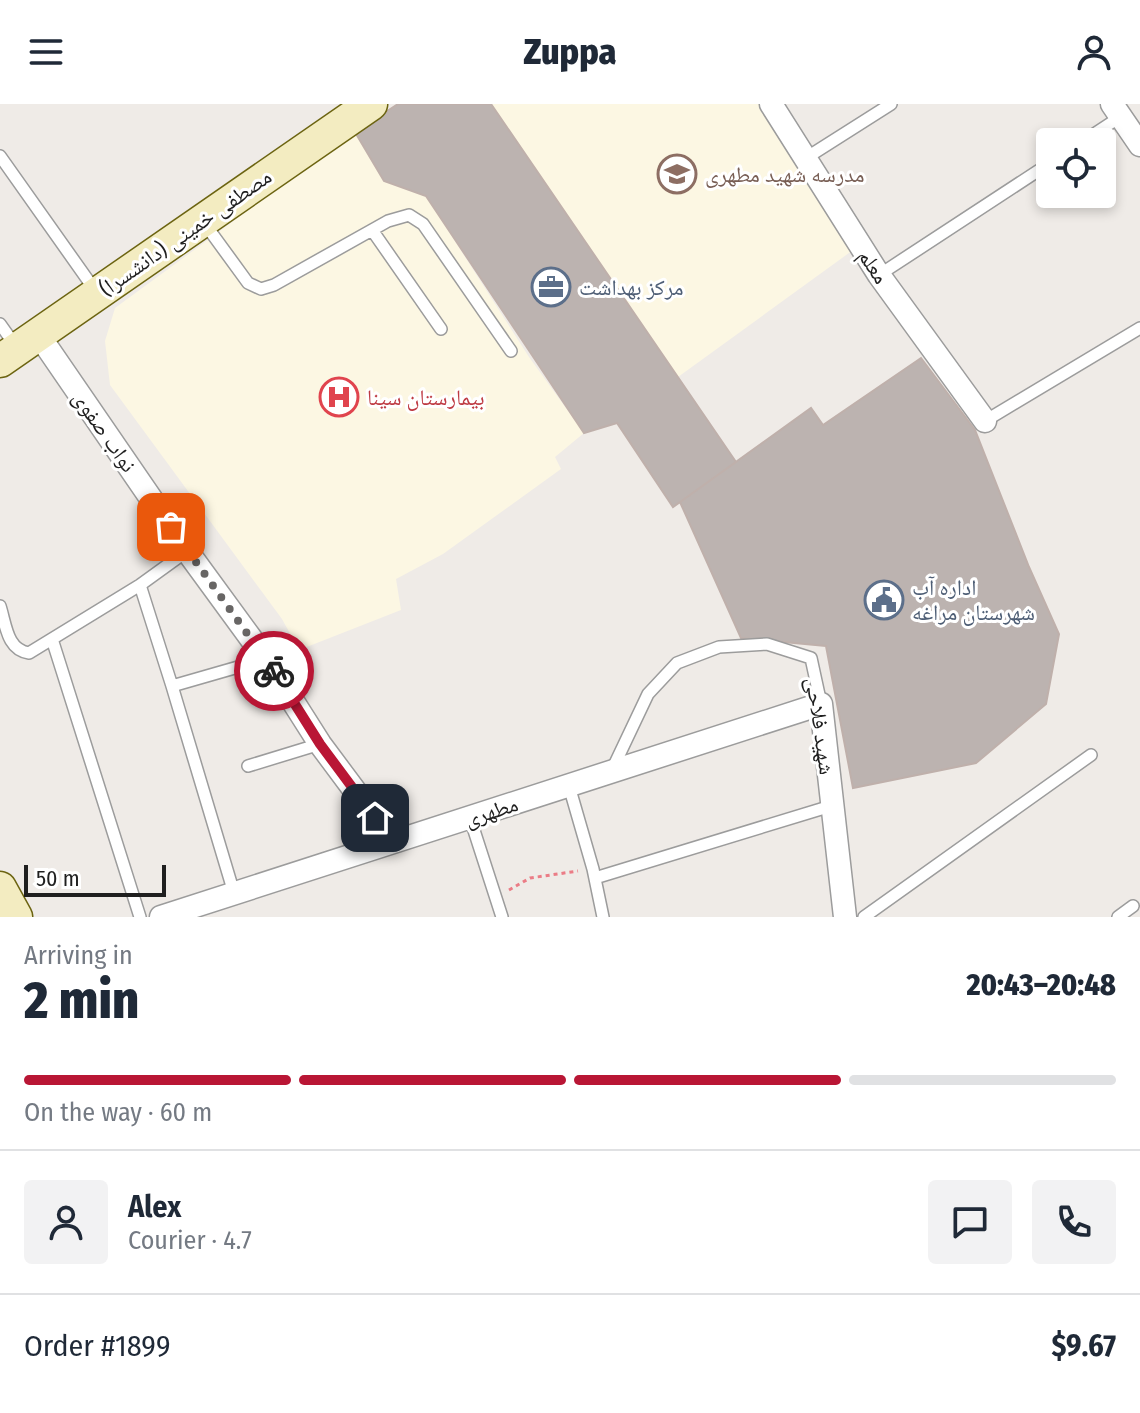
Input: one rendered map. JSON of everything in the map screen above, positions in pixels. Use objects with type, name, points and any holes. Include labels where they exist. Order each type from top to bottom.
[{"type":"street","name":"مصطفی خمینی (دانشسرا)","points":[[14,342],[97,294],[371,104]]},
{"type":"street","name":"معلم","points":[[771,104],[879,275],[985,421]]},
{"type":"street","points":[[1116,111],[1140,145]]},
{"type":"street","name":"نواب صفوی","points":[[14,342],[187,551],[266,659],[320,744],[393,842]]},
{"type":"street","name":"مطهری","points":[[161,917],[821,704]]},
{"type":"street","name":"شهید فلاحی","points":[[821,704],[845,917]]},
{"type":"street","points":[[0,888],[16,917]]},
{"type":"lane","points":[[806,158],[891,104]]},
{"type":"lane","points":[[1097,128],[1116,111]]},
{"type":"lane","points":[[0,156],[97,294]]},
{"type":"lane","points":[[879,275],[1036,172]]},
{"type":"lane","points":[[202,221],[248,283],[261,289],[274,285],[388,221],[409,215],[423,224],[511,351]]},
{"type":"lane","points":[[372,230],[441,329]]},
{"type":"lane","points":[[985,421],[1140,328]]},
{"type":"lane","points":[[0,606],[13,645],[18,651],[29,653],[140,585],[187,551]]},
{"type":"lane","points":[[140,585],[234,893]]},
{"type":"lane","points":[[52,639],[140,917]]},
{"type":"lane","name":"شهید فلاحی","points":[[611,772],[648,694],[677,663],[719,647],[767,644],[811,658],[821,704]]},
{"type":"lane","points":[[172,686],[266,659]]},
{"type":"lane","points":[[248,766],[320,744]]},
{"type":"lane","points":[[864,917],[1091,755]]},
{"type":"lane","points":[[569,786],[603,917]]},
{"type":"lane","points":[[594,874],[831,806]]},
{"type":"lane","points":[[470,818],[502,917]]},
{"type":"lane","points":[[1118,917],[1133,906]]},
{"type":"path","points":[[494,895],[530,878],[594,874]]},
{"type":"shaded area","name":"مدرسه شهید مطهری","points":[[491,104],[771,104],[860,245],[678,377]]},
{"type":"shaded area","name":"بیمارستان سینا","points":[[355,132],[384,181],[426,196],[529,357],[584,433],[555,457],[561,469],[443,554],[396,579],[401,610],[299,650],[282,619],[110,385],[105,341],[115,308]]},
{"type":"building","name":"مرکز بهداشت","points":[[398,104],[491,104],[736,462],[673,507],[617,423],[584,433],[426,196],[384,181],[355,132]]},
{"type":"building","name":"اداره آب شهرستان مراغه","points":[[921,358],[975,430],[1059,634],[1046,704],[976,763],[853,788],[826,646],[741,638],[680,502],[811,408],[823,425]]},
{"type":"way so far","points":[[171,527],[274,671]]},
{"type":"place","name":"مدرسه شهید مطهری","points":[[677,174]]},
{"type":"place","name":"مرکز بهداشت","points":[[551,287]]},
{"type":"place","name":"بیمارستان سینا","points":[[339,397]]},
{"type":"place","name":"اداره آب شهرستان مراغه","points":[[884,600]]},
{"type":"route","points":[[274,671],[320,744],[375,818]]}]
